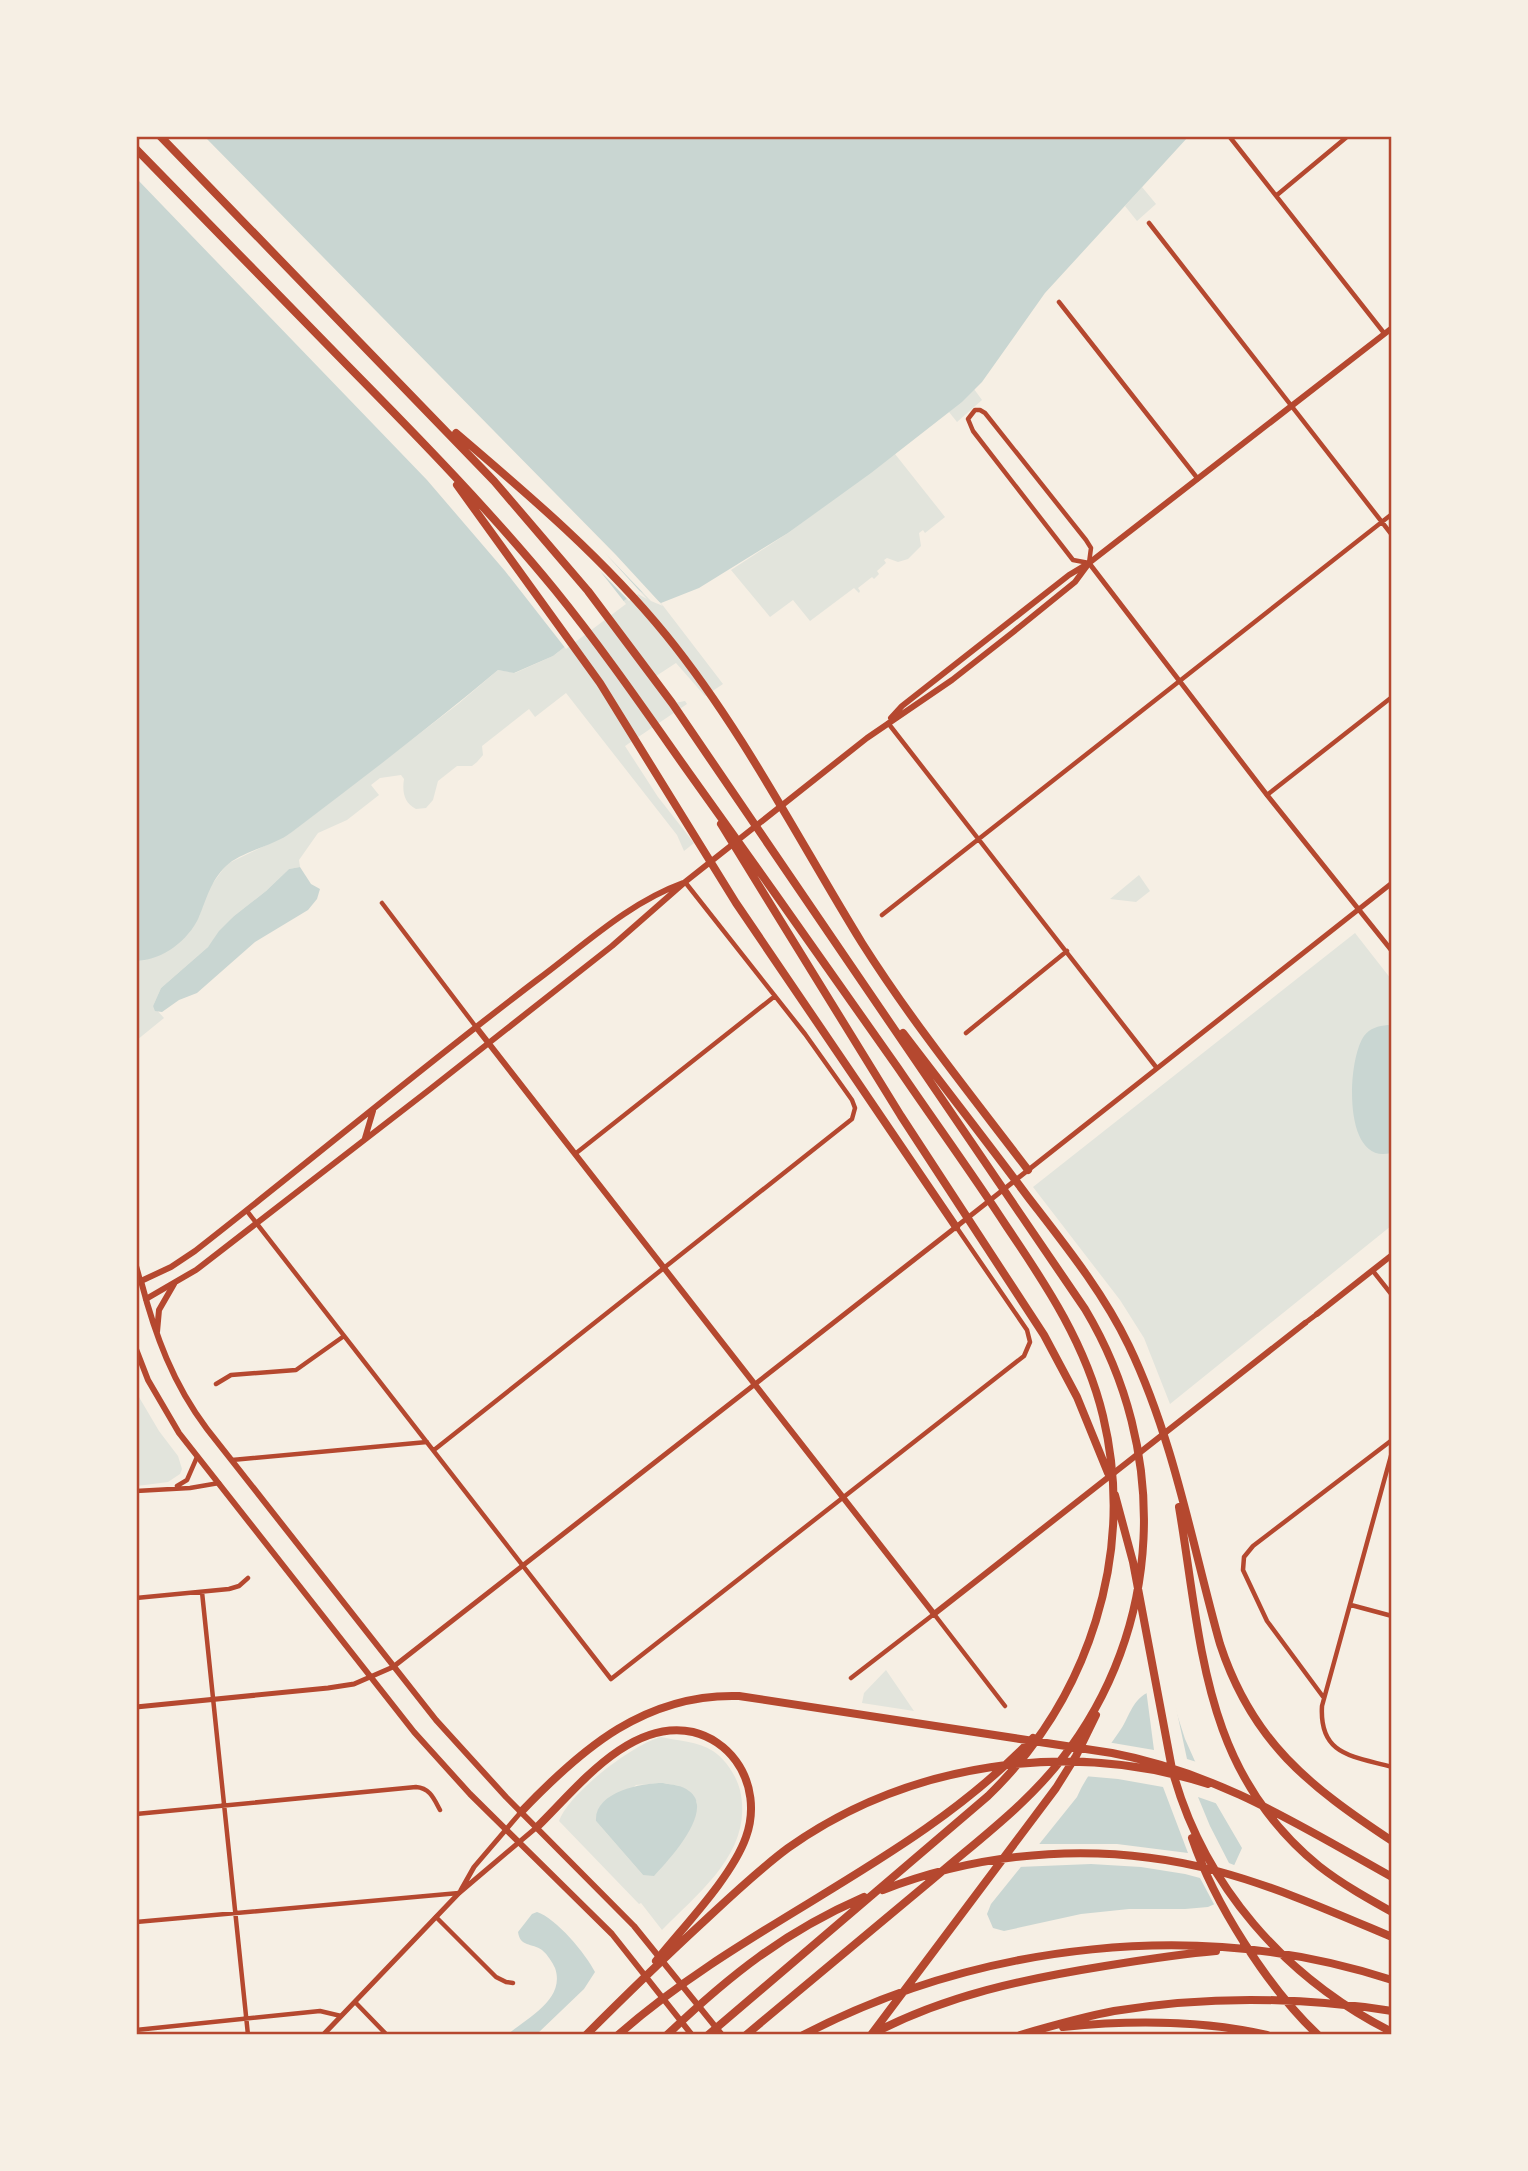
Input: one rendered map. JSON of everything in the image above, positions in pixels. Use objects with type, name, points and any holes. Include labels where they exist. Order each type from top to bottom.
[{"type":"highway","points":[[160,136],[423,406],[518,508],[580,581],[645,666],[1094,1324],[1128,1403],[1142,1478],[1142,1569],[1129,1625],[1090,1730],[1063,1777],[871,2035]]},
{"type":"highway","points":[[136,149],[437,457],[569,607],[625,681],[992,1205],[1062,1313],[1085,1359],[1101,1410],[1110,1459],[1113,1502],[1109,1566],[1096,1621],[1079,1668],[1058,1709],[1023,1758],[988,1796],[708,2035]]},
{"type":"highway","points":[[423,406],[550,513],[610,572],[696,673],[734,727],[834,896],[905,1006],[1028,1170]]},
{"type":"highway","points":[[437,457],[607,694],[705,855],[956,1227]]},
{"type":"highway","points":[[686,768],[901,1116],[1035,1320],[1073,1389],[1098,1445],[1125,1528],[1168,1752],[1200,1861],[1223,1905],[1273,1983],[1318,2035]]},
{"type":"highway","points":[[846,958],[1072,1254],[1120,1330],[1143,1379],[1171,1456],[1220,1644],[1232,1676],[1249,1708],[1268,1737],[1303,1777],[1391,1841]]},
{"type":"highway","points":[[1171,1456],[1201,1654],[1214,1706],[1237,1763],[1269,1814],[1306,1855],[1348,1887],[1391,1912]]},
{"type":"highway","points":[[746,2034],[1024,1801],[1080,1734],[1112,1674]]},
{"type":"highway","points":[[521,1812],[608,1735],[631,1720],[679,1701],[721,1696],[755,1698],[1142,1759],[1206,1778],[1283,1816],[1391,1877]]},
{"type":"highway","points":[[618,2035],[698,1971],[868,1869],[954,1809],[1000,1771],[1058,1709]]},
{"type":"highway","points":[[537,1827],[614,1754],[640,1738],[662,1731],[684,1731],[703,1735],[725,1748],[737,1762],[748,1786],[751,1812],[748,1830],[741,1850],[728,1871],[676,1942],[586,2035]]},
{"type":"highway","points":[[676,1942],[761,1869],[818,1829],[895,1791],[971,1770],[1049,1762],[1135,1768],[1203,1783],[1283,1816]]},
{"type":"highway","points":[[1182,1802],[1211,1865],[1229,1894],[1262,1935],[1313,1982],[1349,2008],[1391,2032]]},
{"type":"highway","points":[[667,2035],[735,1974],[790,1934],[867,1896],[939,1871],[1008,1857],[1098,1854],[1187,1864],[1256,1883],[1391,1937]]},
{"type":"highway","points":[[803,2035],[916,1987],[1018,1961],[1083,1951],[1154,1946],[1220,1946],[1327,1962],[1391,1980]]},
{"type":"highway","points":[[871,2035],[955,1998],[1030,1978],[1186,1954],[1266,1951]]},
{"type":"highway","points":[[1020,2035],[1116,2011],[1185,2003],[1302,2002],[1391,2011]]},
{"type":"highway","points":[[1033,2031],[1155,2022],[1213,2026],[1268,2035]]},
{"type":"main road","points":[[136,1303],[174,1284],[364,1140],[618,942],[685,882],[888,722],[902,706],[1391,328]]},
{"type":"main road","points":[[685,882],[633,909],[476,1027],[184,1259],[139,1282],[167,1362],[183,1394],[202,1422],[454,1741],[634,1926],[722,2035]]},
{"type":"main road","points":[[476,1027],[934,1614],[1305,1323]]},
{"type":"main road","points":[[364,1140],[373,1111]]},
{"type":"main road","points":[[1317,1314],[1391,1255]]},
{"type":"main road","points":[[157,1334],[159,1310],[174,1284]]},
{"type":"main road","points":[[137,1352],[161,1403],[197,1456],[371,1678],[453,1776],[612,1934],[692,2035]]},
{"type":"street","points":[[1229,136],[1384,333]]},
{"type":"street","points":[[1276,195],[1348,136]]},
{"type":"street","points":[[1149,223],[1391,535]]},
{"type":"street","points":[[1059,302],[1198,479]]},
{"type":"street","points":[[1089,563],[1091,548],[1086,540],[985,413],[980,410],[970,414],[968,419],[973,430],[1072,558],[1089,563],[1391,951]]},
{"type":"street","points":[[882,915],[1391,514]]},
{"type":"street","points":[[1267,795],[1391,697]]},
{"type":"street","points":[[888,722],[1156,1067]]},
{"type":"street","points":[[434,1450],[846,1126],[854,1115],[852,1100],[775,996],[685,882]]},
{"type":"street","points":[[136,1707],[354,1684],[393,1667],[1391,883]]},
{"type":"street","points":[[382,903],[476,1027]]},
{"type":"street","points":[[966,1033],[1067,951]]},
{"type":"street","points":[[574,1154],[775,996]]},
{"type":"street","points":[[247,1211],[611,1679],[1022,1359],[1029,1346],[1029,1334],[956,1227]]},
{"type":"street","points":[[136,1263],[139,1282]]},
{"type":"street","points":[[1372,1270],[1391,1295]]},
{"type":"street","points":[[1305,1323],[1317,1314]]},
{"type":"street","points":[[216,1384],[224,1377],[235,1374],[296,1370],[344,1336]]},
{"type":"street","points":[[1324,1698],[1267,1621],[1243,1570],[1244,1557],[1253,1546],[1391,1440]]},
{"type":"street","points":[[232,1460],[428,1441]]},
{"type":"street","points":[[1391,1452],[1390,1465],[1324,1698],[1321,1722],[1329,1742],[1349,1754],[1391,1767]]},
{"type":"street","points":[[176,1487],[187,1480],[197,1456]]},
{"type":"street","points":[[136,1491],[190,1488],[219,1483]]},
{"type":"street","points":[[136,1598],[229,1590],[248,1578]]},
{"type":"street","points":[[202,1592],[247,2035]]},
{"type":"street","points":[[1351,1605],[1391,1616]]},
{"type":"street","points":[[850,1678],[934,1614],[1005,1706]]},
{"type":"street","points":[[136,1814],[416,1787],[422,1787],[431,1793],[440,1810]]},
{"type":"street","points":[[459,1893],[474,1867],[521,1812]]},
{"type":"street","points":[[323,2035],[459,1893],[537,1827]]},
{"type":"street","points":[[136,1922],[459,1893]]},
{"type":"street","points":[[436,1917],[496,1977],[513,1983]]},
{"type":"street","points":[[355,2002],[387,2035]]},
{"type":"street","points":[[136,2030],[324,2011],[341,2016]]},
{"type":"shaded area","points":[[137,137],[1188,137],[1045,293],[982,382],[962,402],[788,533],[699,588],[661,603],[638,590],[553,656],[514,673],[498,670],[292,832],[226,866],[213,884],[199,917],[188,934],[165,953],[137,961]]},
{"type":"shaded area","points":[[1142,187],[1156,204],[1137,221],[1125,206]]},
{"type":"shaded area","points":[[974,389],[982,400],[957,422],[949,412]]},
{"type":"shaded area","points":[[895,454],[945,517],[925,533],[923,530],[919,533],[921,546],[908,559],[898,562],[887,558],[884,560],[886,563],[877,571],[879,574],[858,588],[859,593],[854,588],[810,621],[793,600],[770,617],[731,570],[788,533]]},
{"type":"shaded area","points":[[638,590],[661,603],[723,684],[705,696],[676,663],[653,678],[675,703],[685,701],[687,704],[625,746],[658,797],[694,843],[684,851],[677,835],[566,693],[535,717],[529,709],[482,746],[483,755],[472,766],[457,766],[438,781],[433,800],[426,808],[416,809],[409,804],[401,775],[380,778],[371,785],[379,795],[347,820],[318,833],[299,860],[300,867],[289,869],[234,916],[208,947],[161,988],[153,1006],[164,1018],[137,1040],[137,961],[146,960],[199,917],[207,891],[227,864],[289,834],[498,670],[515,673],[553,656]]},
{"type":"shaded area","points":[[300,867],[311,884],[320,889],[317,899],[308,910],[255,942],[197,993],[179,1000],[162,1012],[155,1011],[153,1006],[161,988],[208,947],[234,916],[289,869]]},
{"type":"shaded area","points":[[1139,875],[1150,891],[1136,902],[1110,899]]},
{"type":"shaded area","points":[[1355,933],[1391,979],[1391,1226],[1170,1404],[1144,1338],[1120,1300],[1033,1187]]},
{"type":"shaded area","points":[[1392,1026],[1391,1153],[1375,1153],[1364,1144],[1356,1128],[1352,1087],[1354,1066],[1364,1036],[1374,1028]]},
{"type":"shaded area","points":[[136,1392],[159,1431],[178,1456],[182,1469],[180,1474],[168,1482],[137,1486]]},
{"type":"shaded area","points":[[886,1670],[914,1711],[862,1703],[864,1693]]},
{"type":"shaded area","points":[[1147,1693],[1176,1711],[1185,1739],[1207,1788],[1242,1848],[1217,1903],[1208,1907],[1185,1909],[1129,1909],[1081,1914],[1004,1931],[993,1928],[987,1914],[991,1904],[1077,1797],[1134,1705]]},
{"type":"shaded area","points":[[661,1737],[694,1743],[713,1751],[726,1763],[736,1779],[742,1812],[739,1832],[720,1868],[707,1885],[662,1930],[641,1903],[639,1904],[559,1821],[575,1797],[588,1784],[619,1760]],"holes":[[[663,1783],[679,1786],[697,1802],[692,1825],[679,1843],[643,1875],[596,1821],[636,1785]]]},
{"type":"shaded area","points":[[663,1783],[680,1786],[689,1791],[696,1799],[697,1810],[687,1835],[669,1859],[654,1876],[643,1875],[596,1821],[597,1811],[611,1796],[620,1791]]},
{"type":"shaded area","points":[[537,1912],[553,1921],[570,1938],[595,1972],[584,1989],[537,2034],[508,2034],[543,2007],[555,1989],[557,1979],[550,1959],[542,1950],[519,1937],[518,1932],[532,1914]]},
{"type":"pier","points":[[137,137],[205,137],[663,606],[651,601],[605,553],[647,599],[638,594],[629,601],[600,571],[626,604],[566,649],[505,571],[427,480],[137,179]]},
{"type":"pier","points":[[1152,1688],[1166,1693],[1175,1703],[1187,1759],[1200,1763],[1221,1805],[1198,1797],[1229,1863],[1239,1867],[1230,1895],[1216,1908],[1200,1878],[1185,1874],[1141,1867],[1091,1864],[1018,1867],[1036,1844],[1117,1844],[1188,1853],[1163,1787],[1084,1776],[1107,1742],[1154,1750],[1146,1689]]}]
